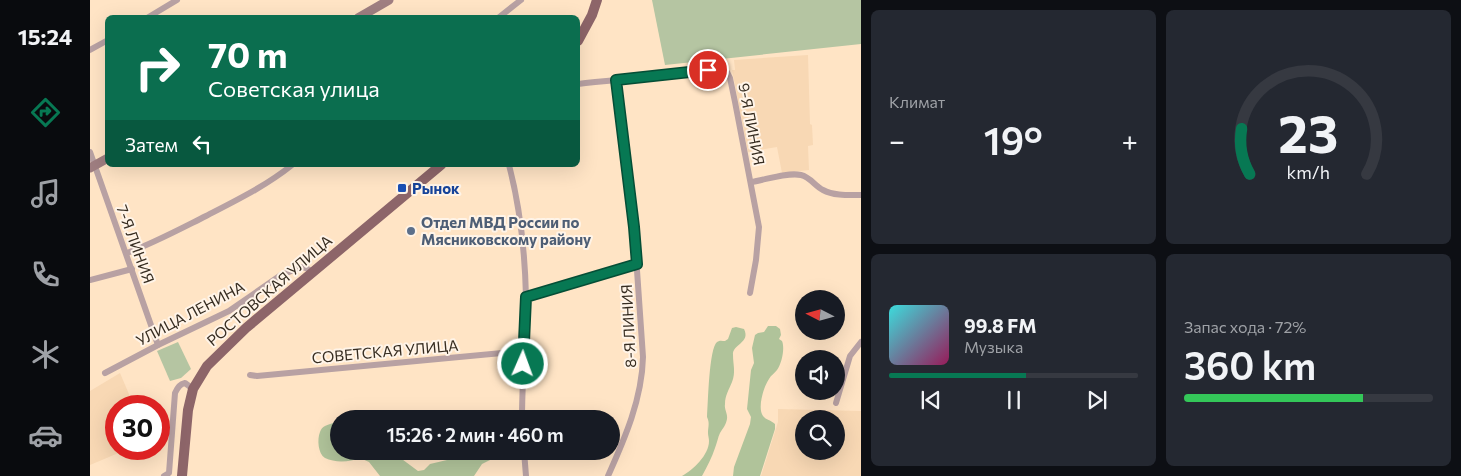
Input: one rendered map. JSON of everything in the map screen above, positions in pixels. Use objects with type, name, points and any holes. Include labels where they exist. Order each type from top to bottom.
[{"type":"main road","points":[[580,36],[598,0]]},
{"type":"main road","name":"РОСТОВСКАЯ УЛИЦА","points":[[182,476],[188,410],[194,389],[207,366],[228,344],[439,167]]},
{"type":"street","points":[[152,15],[177,0]]},
{"type":"street","points":[[363,15],[390,0]]},
{"type":"street","points":[[502,15],[521,0]]},
{"type":"street","points":[[90,50],[105,42]]},
{"type":"street","name":"9-Я ЛИНИЯ","points":[[616,80],[692,71],[727,72],[735,102],[760,227],[750,292]]},
{"type":"street","points":[[580,84],[616,80]]},
{"type":"street","name":"8-Я ЛИНИЯ","points":[[608,476],[638,400],[643,374],[634,227],[616,80]]},
{"type":"street","name":"7-Я ЛИНИЯ","points":[[90,152],[92,167],[127,253],[158,345]]},
{"type":"street","points":[[92,167],[105,160]]},
{"type":"street","points":[[127,253],[223,207],[272,180],[289,167]]},
{"type":"street","points":[[509,167],[523,250],[526,297],[522,410]]},
{"type":"street","name":"9-Я ЛИНИЯ","points":[[751,182],[799,174],[807,177],[825,192],[861,195]]},
{"type":"street","points":[[526,297],[637,264]]},
{"type":"street","name":"УЛИЦА ЛЕНИНА","points":[[105,373],[229,311],[281,275],[302,267],[313,272]]},
{"type":"street","points":[[90,280],[132,269]]},
{"type":"street","points":[[836,403],[850,356],[861,342]]},
{"type":"street","name":"СОВЕТСКАЯ УЛИЦА","points":[[250,375],[256,376],[523,351]]},
{"type":"street","points":[[164,476],[169,473],[170,466],[175,393],[185,383],[194,389]]},
{"type":"street","points":[[525,460],[526,476]]},
{"type":"shaded area","points":[[808,55],[810,124],[812,125],[813,145],[808,146],[809,170],[782,173],[777,147],[748,152],[732,70],[735,70],[734,60]]},
{"type":"shaded area","points":[[120,373],[129,395],[105,395],[105,459],[90,465],[90,391]]},
{"type":"shaded area","points":[[778,409],[820,410],[795,410],[795,460],[845,460],[845,411],[861,411],[861,476],[761,476],[778,422]]},
{"type":"green space","points":[[652,0],[861,0],[861,44],[665,65]]},
{"type":"green space","points":[[768,326],[776,326],[780,329],[781,335],[779,339],[782,341],[783,348],[780,363],[767,382],[761,403],[763,416],[775,424],[775,429],[760,476],[733,476],[734,467],[750,424],[751,417],[747,409],[751,370],[754,363],[752,348],[755,335],[764,332]]},
{"type":"green space","points":[[732,328],[744,329],[745,337],[733,351],[734,375],[725,401],[726,423],[702,476],[682,476],[700,462],[706,452],[709,441],[707,417],[712,354],[717,342],[728,339]]},
{"type":"green space","points":[[178,342],[191,369],[181,378],[170,381],[157,351]]},
{"type":"green space","points":[[330,424],[330,460],[352,460],[338,461],[329,460],[323,456],[318,442],[321,430]]},
{"type":"green space","points":[[364,460],[403,460],[418,471],[424,470],[430,464],[447,460],[490,460],[482,464],[474,476],[380,476],[369,462]]},
{"type":"place","name":"Рынок","points":[[402,188]]},
{"type":"place","name":"Отдел МВД России по Мясниковскому району","points":[[411,231]]},
{"type":"route","points":[[523,364],[526,297],[637,264],[616,80],[708,70]]}]
